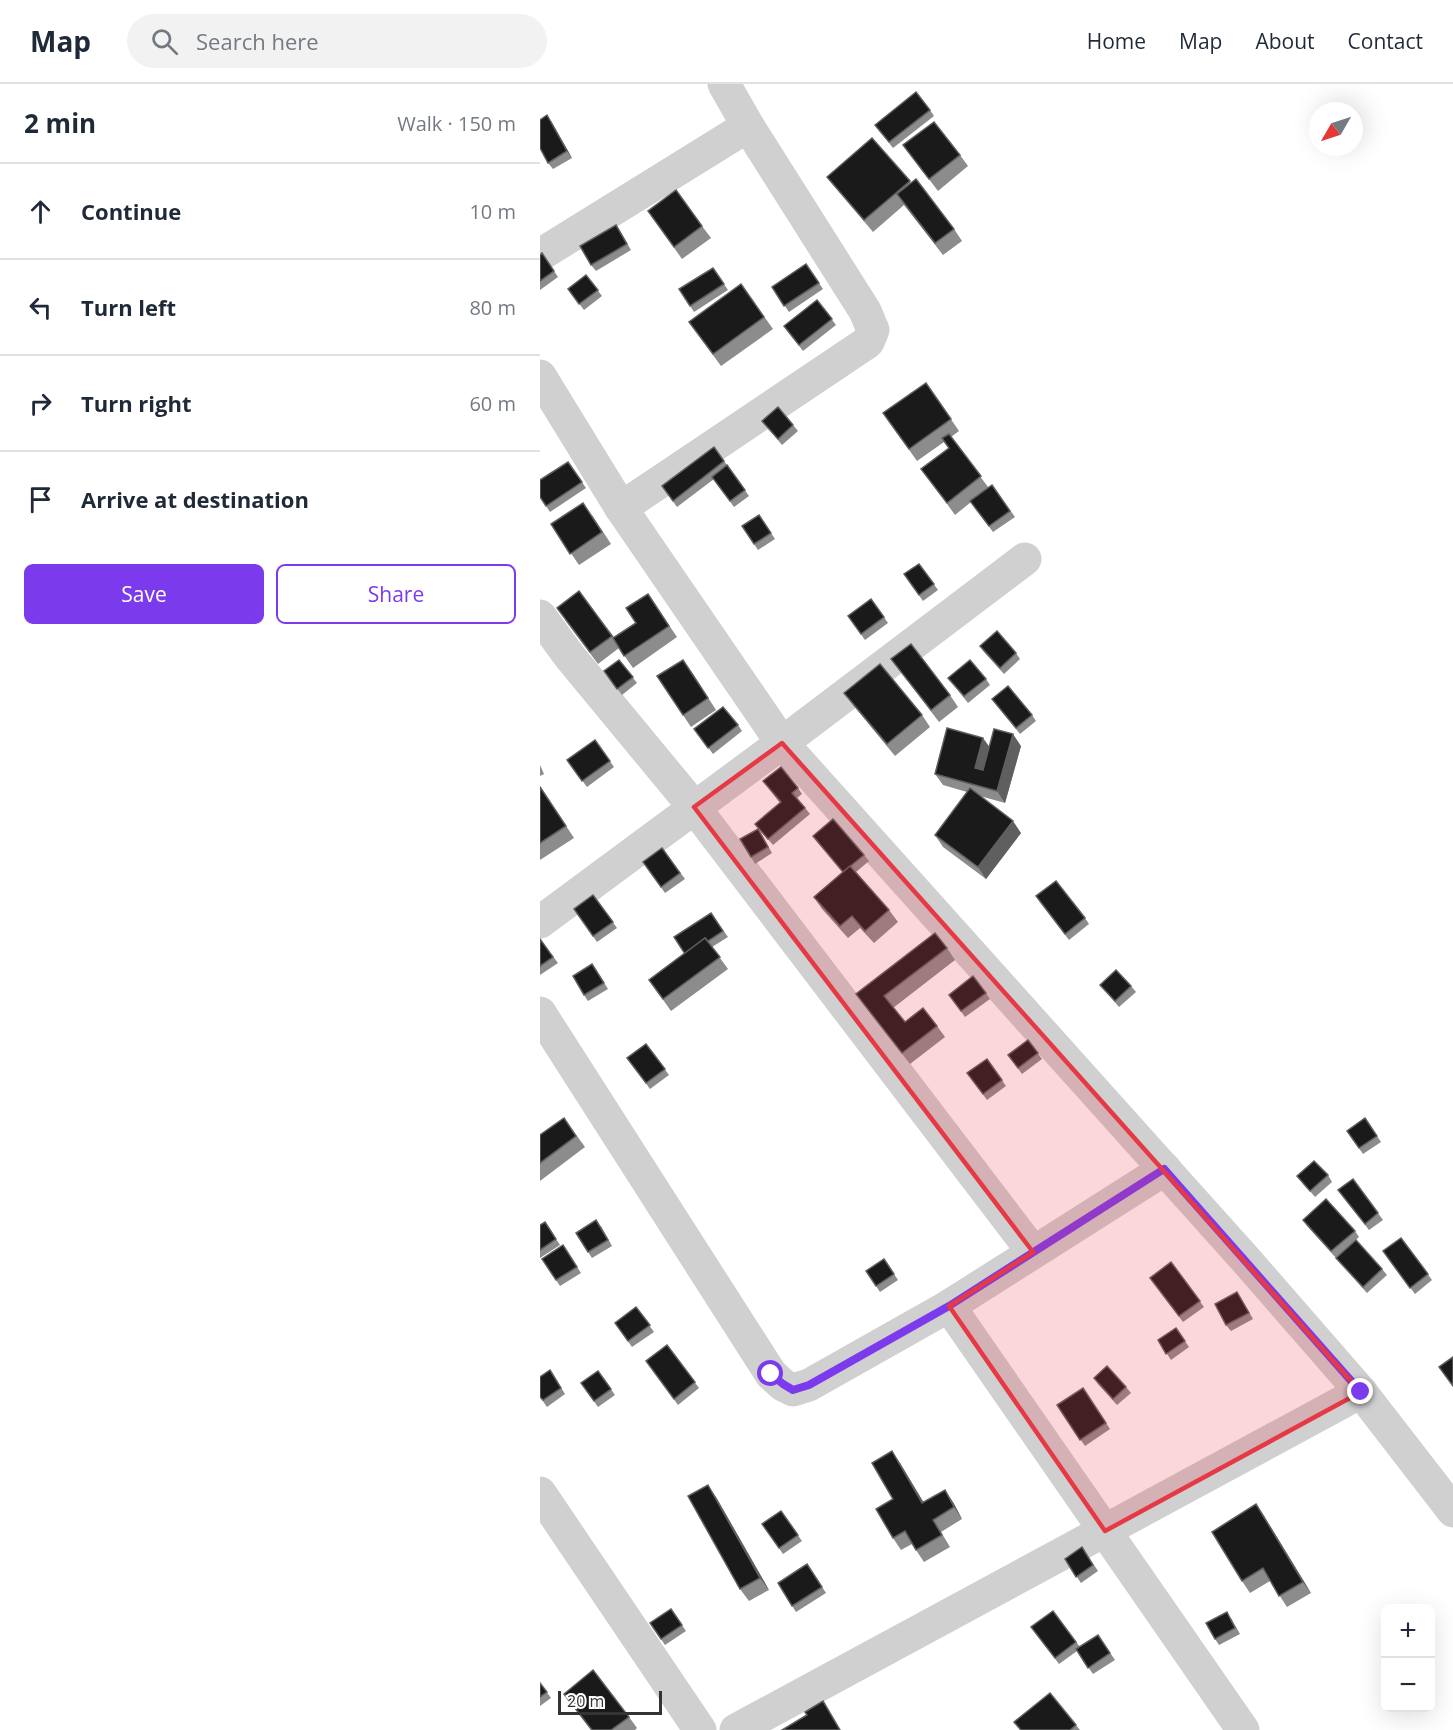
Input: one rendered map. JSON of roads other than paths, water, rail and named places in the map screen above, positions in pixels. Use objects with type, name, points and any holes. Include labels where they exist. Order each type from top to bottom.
[{"type":"street","points":[[621,508],[868,342],[873,330],[865,311],[724,84]]},
{"type":"street","points":[[540,255],[748,126]]},
{"type":"street","points":[[540,376],[621,508],[782,743],[1361,1392],[1453,1511]]},
{"type":"street","points":[[540,921],[782,743],[1025,559]]},
{"type":"street","points":[[540,616],[577,666],[694,807],[1033,1252]]},
{"type":"street","points":[[540,1012],[771,1374],[793,1390],[809,1385],[949,1306],[1164,1169]]},
{"type":"street","points":[[949,1306],[1243,1730]]},
{"type":"street","points":[[736,1730],[1361,1392]]},
{"type":"street","points":[[540,1493],[700,1730]]}]
